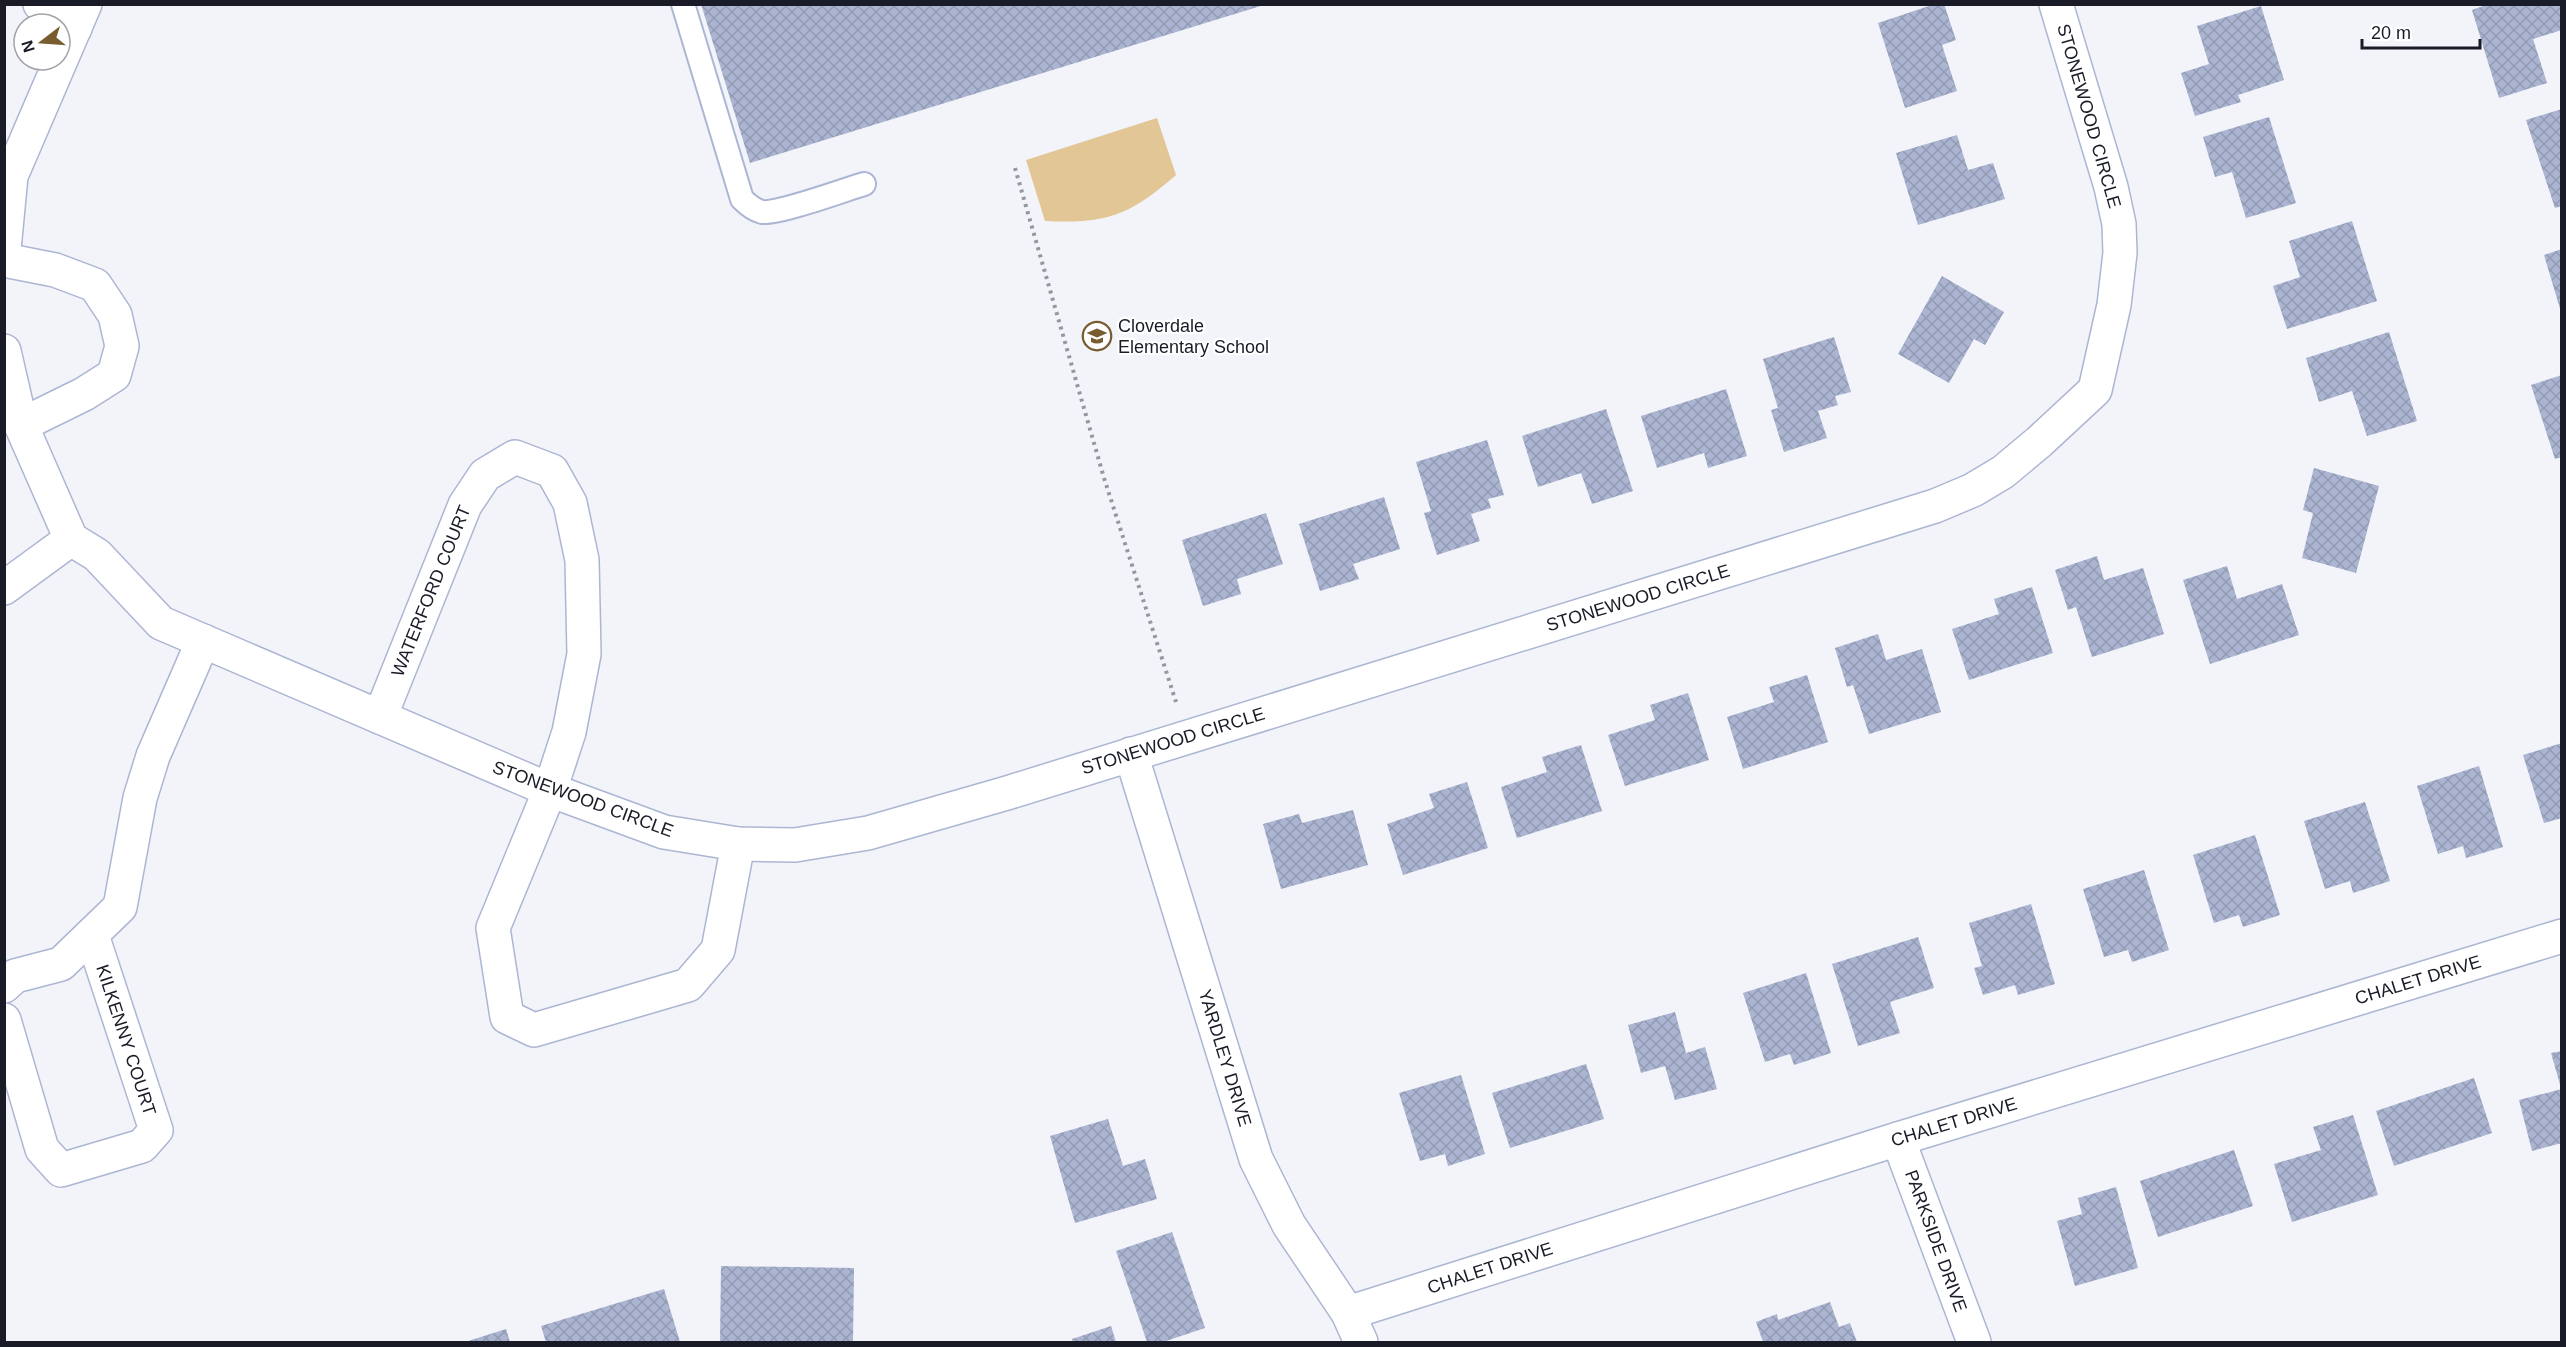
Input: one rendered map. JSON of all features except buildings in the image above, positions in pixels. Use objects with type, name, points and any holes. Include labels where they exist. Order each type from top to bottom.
[{"type":"street","points":[[4,249],[11,176],[80,16],[40,4]]},
{"type":"street","name":"STONEWOOD CIRCLE","points":[[71,539],[97,555],[161,622],[550,790],[664,832],[738,844],[795,845],[868,832],[1007,793],[1935,506],[1973,490],[1993,478],[2039,442],[2095,390],[2114,305],[2121,253],[2119,224],[2111,187],[2056,4]]},
{"type":"street","points":[[4,260],[55,270],[95,285],[115,315],[122,346],[114,375],[84,394],[21,425]]},
{"type":"street","points":[[4,588],[71,539],[21,425],[5,358]]},
{"type":"street","name":"WATERFORD COURT","points":[[380,717],[465,505],[485,475],[515,457],[552,471],[570,503],[582,560],[584,654],[569,732],[550,790]]},
{"type":"street","name":"KILKENNY COURT","points":[[4,986],[15,976],[61,964],[120,907],[140,798],[150,766],[203,640]]},
{"type":"street","name":"YARDLEY DRIVE","points":[[1131,754],[1256,1159],[1289,1225],[1348,1313],[1361,1342]]},
{"type":"street","points":[[550,790],[493,928],[507,1017],[534,1030],[688,985],[718,950],[738,844]]},
{"type":"street","name":"KILKENNY COURT","points":[[4,1020],[42,1149],[61,1170],[142,1146],[156,1130],[92,935]]},
{"type":"street","name":"CHALET DRIVE","points":[[1348,1313],[1898,1139],[2562,936]]},
{"type":"street","name":"PARKSIDE DRIVE","points":[[1898,1139],[1974,1342]]},
{"type":"lane","points":[[683,4],[742,199],[762,212],[864,184]]},
{"type":"path","points":[[1015,168],[1104,478],[1169,676],[1185,737]]},
{"type":"shaded area","points":[[1157,118],[1176,175],[1144,200],[1116,214],[1085,221],[1045,221],[1026,160]]},
{"type":"place","name":"Cloverdale Elementary School","points":[[1097,336]]}]
